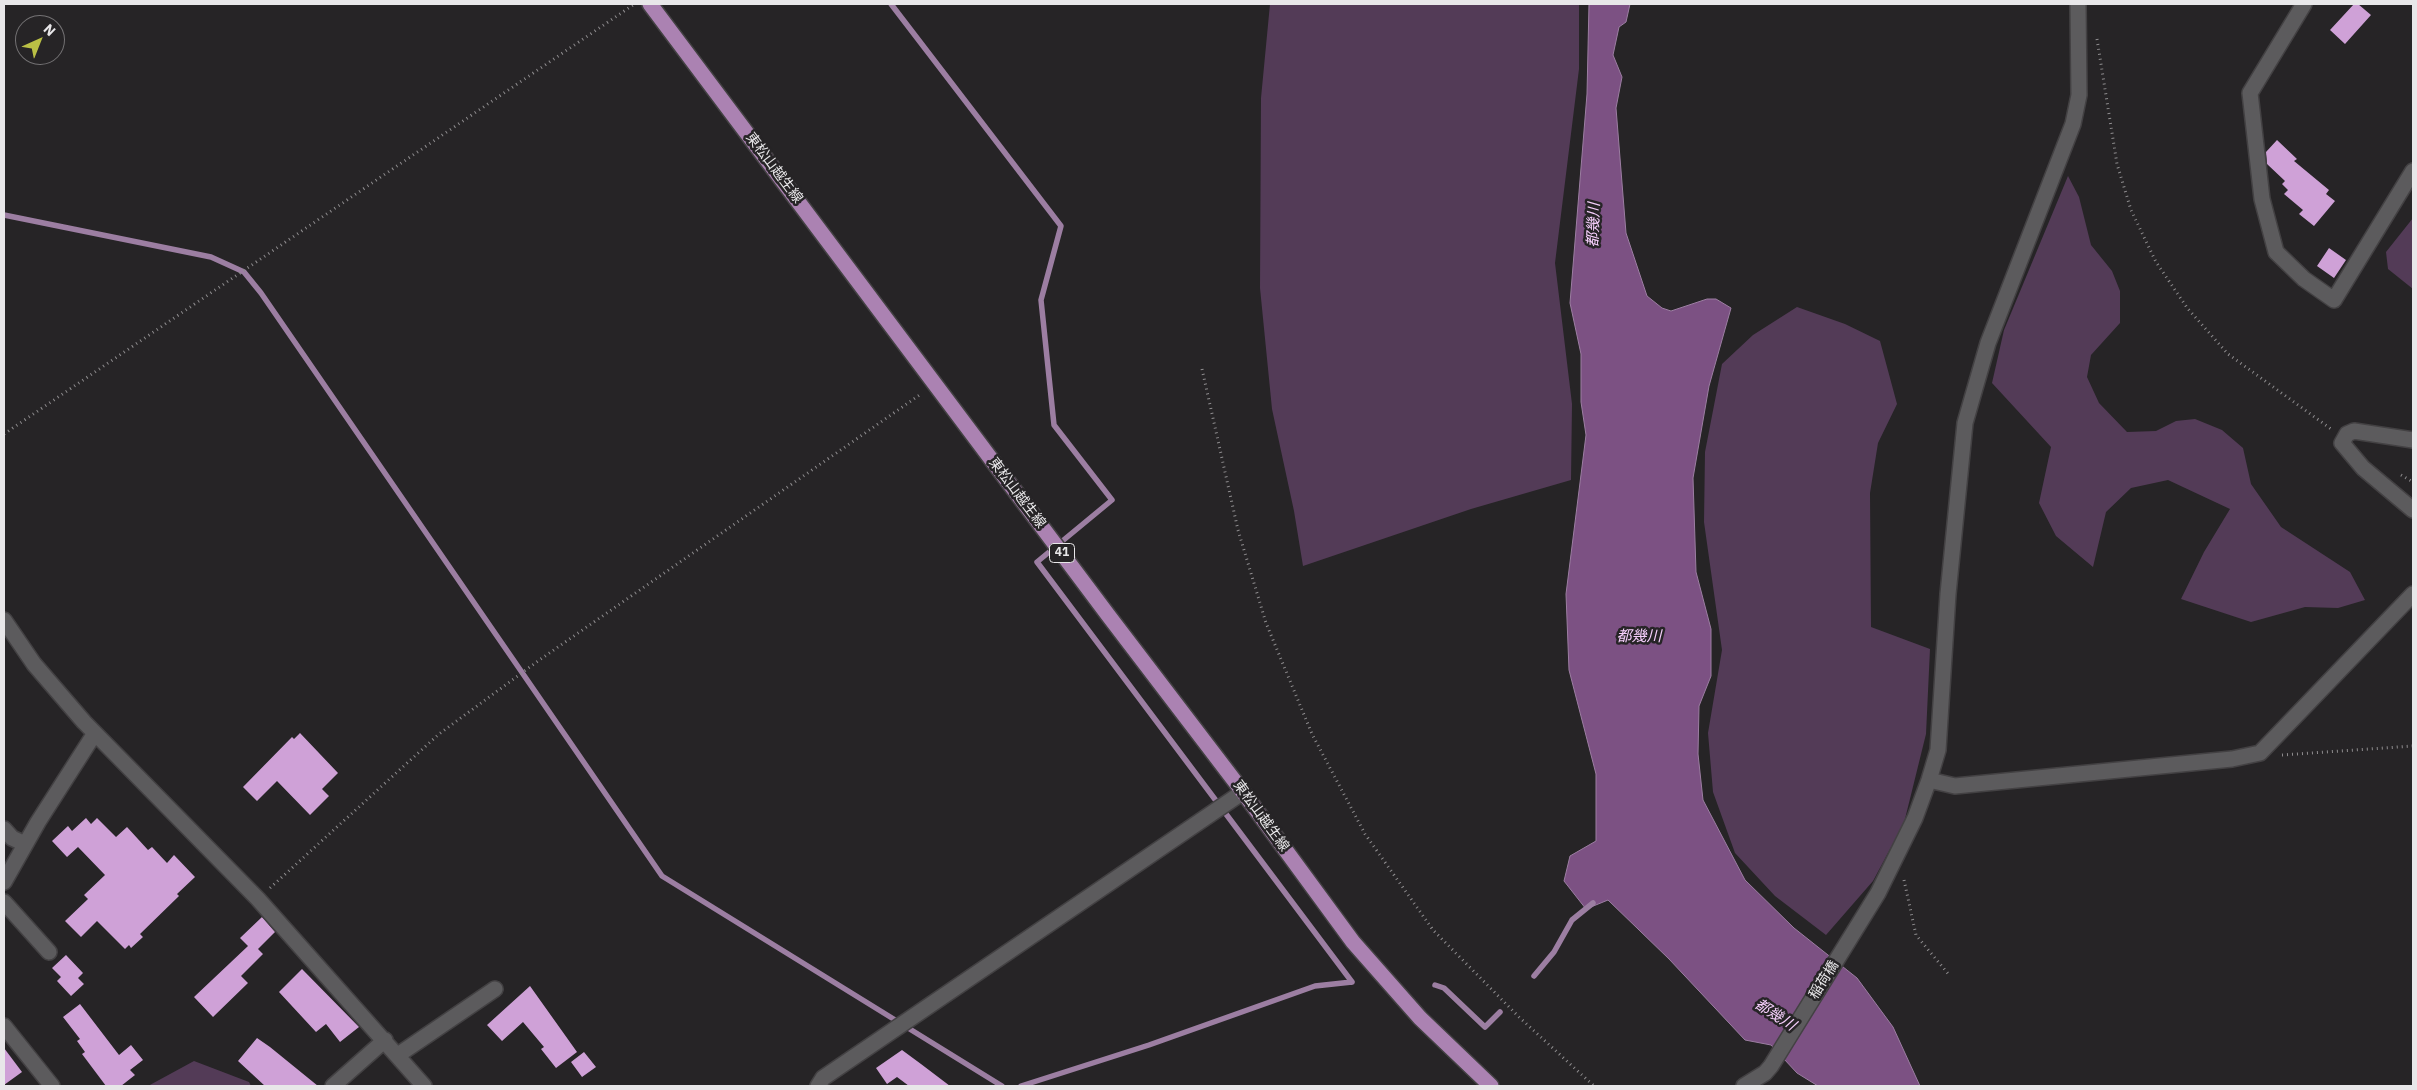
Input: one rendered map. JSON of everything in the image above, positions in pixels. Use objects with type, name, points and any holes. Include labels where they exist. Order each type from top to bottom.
[{"type":"main road","name":"東松山越生線","points":[[650,4],[1102,607],[1244,792],[1353,942],[1420,1018],[1491,1086]]},
{"type":"street","name":"稲荷橋","points":[[1744,1086],[1765,1073],[1771,1066],[1878,893],[1915,818],[1929,780],[1938,750],[1948,594],[1965,423],[1988,342],[2073,124],[2079,95],[2078,4]]},
{"type":"street","points":[[2304,4],[2250,93],[2262,199],[2276,252],[2304,279],[2334,300],[2413,171]]},
{"type":"street","points":[[2413,440],[2354,431],[2347,434],[2342,443],[2363,468],[2413,510]]},
{"type":"street","points":[[1929,780],[1956,786],[2232,759],[2260,753],[2413,594]]},
{"type":"street","points":[[4,620],[34,664],[95,733],[258,899],[398,1054],[424,1086]]},
{"type":"street","points":[[4,882],[25,844],[95,733]]},
{"type":"street","points":[[818,1086],[824,1078],[1244,792]]},
{"type":"street","points":[[4,829],[12,838],[25,844]]},
{"type":"street","points":[[4,902],[49,952]]},
{"type":"street","points":[[398,1054],[495,989]]},
{"type":"street","points":[[4,1026],[52,1086]]},
{"type":"street","points":[[333,1086],[385,1040]]},
{"type":"path","points":[[4,434],[635,4]]},
{"type":"path","points":[[2096,32],[2117,164],[2131,210],[2156,262],[2188,309],[2228,354],[2343,439]]},
{"type":"path","points":[[1202,369],[1238,530],[1266,623],[1312,734],[1364,834],[1433,930],[1519,1017],[1594,1086]]},
{"type":"path","points":[[258,899],[439,734],[538,661],[936,384]]},
{"type":"path","points":[[2400,475],[2413,482]]},
{"type":"path","points":[[2260,753],[2269,756],[2413,746]]},
{"type":"path","points":[[1898,853],[1916,936],[1950,976]]},
{"type":"shaded area","points":[[1270,4],[1579,4],[1579,69],[1555,263],[1572,404],[1571,480],[1471,509],[1303,566],[1294,511],[1272,409],[1260,288],[1261,98]]},
{"type":"shaded area","points":[[2068,176],[2079,197],[2091,245],[2112,271],[2120,291],[2120,323],[2091,355],[2087,377],[2099,403],[2127,432],[2156,431],[2176,421],[2195,419],[2222,430],[2243,448],[2251,484],[2281,527],[2350,572],[2365,600],[2338,608],[2305,607],[2251,622],[2181,599],[2204,552],[2230,509],[2168,480],[2131,488],[2106,512],[2093,567],[2056,536],[2039,503],[2051,447],[1992,383],[2004,330]]},
{"type":"shaded area","points":[[2413,218],[2413,289],[2388,269],[2386,252]]},
{"type":"shaded area","points":[[1797,307],[1845,324],[1880,341],[1897,404],[1878,443],[1870,493],[1871,627],[1930,649],[1926,734],[1904,823],[1873,881],[1826,935],[1775,896],[1735,853],[1713,792],[1708,733],[1722,650],[1704,522],[1705,452],[1722,364],[1753,335]]},
{"type":"shaded area","points":[[194,1061],[249,1082],[251,1086],[148,1086]]},
{"type":"water","name":"都幾川","points":[[1589,4],[1630,4],[1626,22],[1619,27],[1613,55],[1622,77],[1616,108],[1626,233],[1647,296],[1662,308],[1671,311],[1707,299],[1716,299],[1731,308],[1709,386],[1693,478],[1696,572],[1711,629],[1711,676],[1699,706],[1698,754],[1703,800],[1745,880],[1794,928],[1857,978],[1893,1027],[1920,1086],[1818,1086],[1797,1073],[1771,1045],[1745,1040],[1669,959],[1608,900],[1586,909],[1564,881],[1570,856],[1596,841],[1596,774],[1569,670],[1566,594],[1586,435],[1581,402],[1581,354],[1570,303],[1587,94]]},
{"type":"building","points":[[2354,4],[2358,4],[2371,15],[2345,44],[2330,30]]},
{"type":"building","points":[[2277,140],[2297,159],[2294,161],[2329,190],[2326,194],[2335,201],[2314,226],[2299,214],[2303,210],[2284,194],[2288,190],[2282,184],[2285,181],[2267,164],[2266,152]]},
{"type":"building","points":[[2329,248],[2346,260],[2334,278],[2317,266]]},
{"type":"building","points":[[300,733],[338,773],[322,789],[329,796],[310,815],[277,781],[257,801],[243,787],[292,737],[294,739]]},
{"type":"building","points":[[86,818],[91,824],[97,818],[116,837],[127,827],[148,850],[152,847],[167,863],[174,855],[195,877],[177,894],[179,896],[140,934],[143,937],[131,948],[129,945],[125,949],[97,921],[81,937],[65,921],[88,899],[84,895],[105,875],[78,847],[67,857],[52,841],[68,826],[72,831]]},
{"type":"building","points":[[262,917],[275,932],[258,949],[263,954],[241,976],[248,983],[213,1017],[194,997],[248,946],[240,938]]},
{"type":"building","points":[[66,955],[83,973],[78,978],[84,984],[71,996],[57,981],[61,977],[52,968]]},
{"type":"building","points":[[302,969],[359,1027],[340,1042],[326,1024],[316,1032],[279,992]]},
{"type":"building","points":[[530,986],[577,1052],[556,1068],[541,1049],[544,1047],[523,1022],[502,1041],[487,1025]]},
{"type":"building","points":[[80,1004],[119,1055],[131,1045],[143,1060],[130,1070],[135,1075],[121,1086],[106,1086],[82,1054],[85,1052],[77,1041],[80,1039],[63,1017]]},
{"type":"building","points":[[257,1038],[318,1086],[265,1086],[238,1061]]},
{"type":"building","points":[[4,1048],[22,1072],[4,1085]]},
{"type":"building","points":[[902,1050],[950,1086],[909,1086],[897,1077],[887,1084],[876,1068]]},
{"type":"building","points":[[584,1052],[596,1067],[582,1077],[571,1062]]},
{"type":"waterway","points":[[891,4],[1061,226],[1041,300],[1054,425],[1112,500],[1037,562],[1352,982]]},
{"type":"waterway","points":[[4,215],[211,257],[244,272],[261,293],[662,876],[1002,1086]]},
{"type":"waterway","points":[[1534,976],[1554,952],[1572,920],[1593,903]]},
{"type":"waterway","points":[[1021,1086],[1149,1045],[1315,986],[1352,982]]},
{"type":"waterway","points":[[1435,985],[1444,988],[1485,1027],[1500,1012]]}]
